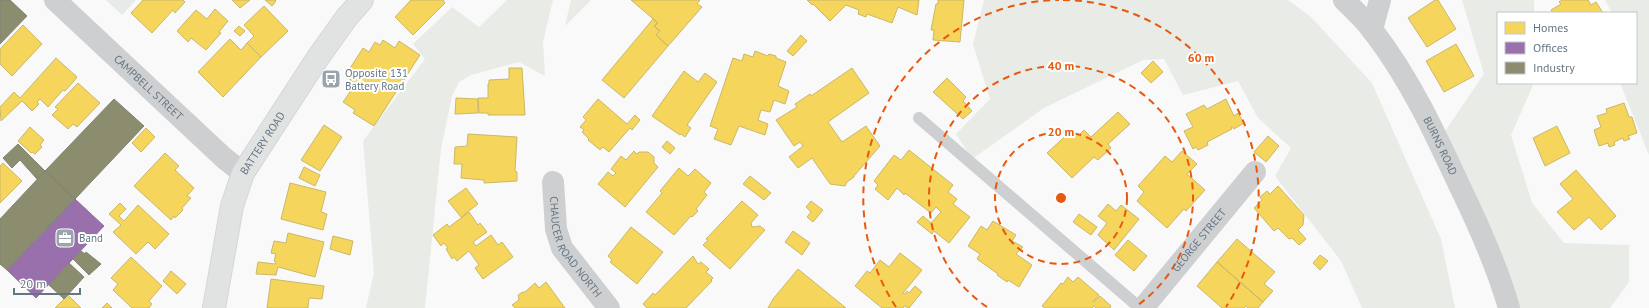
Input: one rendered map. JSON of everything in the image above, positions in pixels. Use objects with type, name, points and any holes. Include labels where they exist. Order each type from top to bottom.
[{"type":"street","name":"CAMPBELL STREET","points":[[55,0],[224,158],[243,173]]},
{"type":"street","name":"BATTERY ROAD","points":[[214,308],[232,206],[243,173],[317,59],[347,17],[362,0]]},
{"type":"street","name":"BURNS ROAD","points":[[1344,0],[1372,30],[1411,87],[1435,131],[1476,221],[1501,281],[1509,308]]},
{"type":"street","points":[[1372,30],[1380,0]]},
{"type":"street","name":"GEORGE STREET","points":[[1141,308],[1255,172]]},
{"type":"street","name":"CHAUCER ROAD NORTH","points":[[553,182],[556,229],[562,248],[609,308]]},
{"type":"lane","points":[[919,118],[1141,308]]},
{"type":"shaded area","points":[[106,0],[136,0],[122,15]]},
{"type":"shaded area","points":[[507,0],[553,0],[543,42],[545,76],[519,62],[471,75],[459,82],[452,96],[441,149],[425,308],[366,308],[374,273],[363,141],[425,59],[413,44],[452,7],[479,27]]},
{"type":"shaded area","points":[[571,0],[591,0],[565,26]]},
{"type":"shaded area","points":[[984,0],[1288,0],[1311,17],[1372,83],[1441,239],[1455,308],[1362,308],[1341,261],[1275,176],[1291,148],[1258,118],[1238,81],[1183,95],[1164,59],[1143,60],[1044,108],[972,159],[956,134],[990,99],[973,44]]},
{"type":"shaded area","points":[[1462,0],[1534,0],[1534,12],[1497,12],[1497,84],[1534,84],[1511,135],[1532,203],[1564,243],[1629,245],[1629,282],[1610,308],[1500,308],[1439,140],[1484,74]]},
{"type":"shaded area","points":[[1605,0],[1649,0],[1649,155],[1620,84],[1637,84],[1637,12],[1611,12]]},
{"type":"building: Homes","points":[[143,0],[183,0],[185,2],[175,13],[173,10],[152,33],[131,13]]},
{"type":"building: Homes","points":[[232,0],[250,0],[240,8]]},
{"type":"building: Homes","points":[[265,0],[275,0],[276,1],[272,6]]},
{"type":"building: Homes","points":[[411,0],[443,0],[445,3],[413,35],[395,17]]},
{"type":"building: Homes","points":[[631,0],[700,0],[697,4],[702,7],[668,46],[656,35],[660,31],[654,26],[658,23]]},
{"type":"building: Homes","points":[[807,0],[919,0],[917,15],[898,7],[892,23],[867,14],[866,17],[858,14],[859,10],[846,5],[830,21]]},
{"type":"building: Homes","points":[[938,0],[964,0],[960,42],[933,40],[934,30],[931,30]]},
{"type":"building: Homes","points":[[1435,0],[1438,0],[1456,29],[1427,47],[1408,18]]},
{"type":"building: Homes","points":[[1562,0],[1588,0],[1591,5],[1596,2],[1602,12],[1552,12],[1551,10],[1561,4],[1559,2]]},
{"type":"building: Homes","points":[[264,6],[288,31],[261,57],[247,43],[254,36],[244,25]]},
{"type":"building: Homes","points":[[215,9],[228,21],[219,32],[221,33],[206,50],[191,38],[188,42],[177,31],[196,10],[207,19]]},
{"type":"building: Homes","points":[[653,19],[658,23],[654,26],[660,31],[656,35],[668,46],[624,98],[602,80]]},
{"type":"building: Homes","points":[[23,25],[42,44],[12,76],[0,64],[0,49]]},
{"type":"building: Homes","points":[[239,26],[245,31],[240,36],[234,31]]},
{"type":"building: Homes","points":[[801,35],[807,41],[793,56],[787,51]]},
{"type":"building: Homes","points":[[230,39],[241,50],[247,43],[261,57],[223,97],[198,72]]},
{"type":"building: Homes","points":[[383,40],[395,48],[399,41],[420,55],[374,126],[353,113],[355,110],[343,102],[350,92],[345,89],[351,80],[345,76],[363,48],[369,52],[375,42],[380,45]]},
{"type":"building: Homes","points":[[1456,44],[1474,76],[1444,92],[1426,61]]},
{"type":"building: Homes","points":[[755,51],[768,56],[769,54],[776,56],[776,58],[786,62],[778,86],[789,91],[785,104],[774,100],[770,112],[761,110],[758,120],[768,124],[765,135],[739,126],[731,145],[714,139],[718,129],[710,126],[733,58],[742,61],[744,54],[753,57]]},
{"type":"building: Homes","points":[[56,58],[77,77],[74,81],[65,91],[63,90],[48,107],[40,99],[37,102],[39,104],[32,111],[22,101],[1,121],[0,107],[14,92],[20,98]]},
{"type":"building: Homes","points":[[1153,61],[1163,72],[1151,83],[1141,73]]},
{"type":"building: Homes","points":[[509,68],[522,68],[525,115],[488,115],[488,113],[479,113],[478,98],[488,98],[489,80],[509,79]]},
{"type":"building: Homes","points":[[852,68],[869,93],[828,122],[842,142],[866,126],[880,146],[845,186],[830,184],[812,158],[798,168],[789,157],[803,146],[800,142],[794,146],[776,120],[797,107],[795,104],[810,94],[811,96]]},
{"type":"building: Homes","points":[[684,71],[698,82],[705,73],[717,82],[687,125],[691,128],[685,137],[652,116]]},
{"type":"building: Homes","points":[[947,78],[966,97],[963,101],[972,111],[963,119],[933,92]]},
{"type":"building: Homes","points":[[78,83],[100,103],[77,127],[73,124],[68,129],[52,115],[58,109],[55,107]]},
{"type":"building: Homes","points":[[456,98],[478,99],[478,113],[455,114]]},
{"type":"building: Homes","points":[[598,99],[627,124],[635,115],[640,120],[632,130],[630,128],[609,152],[603,147],[600,150],[588,140],[589,139],[582,132],[584,130],[580,127],[586,120],[583,117]]},
{"type":"building: Homes","points":[[1226,99],[1234,116],[1238,113],[1244,123],[1234,129],[1231,127],[1232,129],[1207,142],[1208,145],[1198,150],[1196,147],[1193,149],[1184,131],[1193,127],[1186,114],[1204,105],[1207,109]]},
{"type":"building: Homes","points":[[1624,103],[1629,117],[1632,117],[1637,133],[1628,136],[1630,139],[1624,141],[1623,138],[1614,142],[1615,145],[1609,147],[1608,143],[1599,146],[1594,130],[1601,127],[1597,116],[1607,113],[1606,109]]},
{"type":"building: Homes","points":[[1118,112],[1130,124],[1108,144],[1111,148],[1098,160],[1094,157],[1072,178],[1047,153],[1072,130],[1078,136],[1084,130],[1091,137]]},
{"type":"building: Homes","points":[[324,125],[342,137],[320,171],[301,160]]},
{"type":"building: Homes","points":[[1557,126],[1570,153],[1545,166],[1533,138]]},
{"type":"building: Homes","points":[[30,127],[44,140],[40,145],[42,147],[35,154],[32,152],[31,153],[18,141]]},
{"type":"building: Homes","points":[[146,128],[155,137],[141,152],[132,143]]},
{"type":"building: Homes","points":[[468,134],[517,137],[515,171],[517,172],[517,181],[484,183],[484,180],[461,178],[462,164],[454,164],[455,147],[467,146]]},
{"type":"building: Homes","points":[[1268,136],[1279,146],[1266,162],[1254,152]]},
{"type":"building: Homes","points":[[667,141],[675,148],[670,154],[662,147]]},
{"type":"building: Homes","points":[[909,150],[953,185],[948,192],[957,199],[953,204],[970,217],[949,243],[934,231],[932,234],[917,222],[923,216],[931,223],[941,212],[936,207],[931,213],[905,193],[904,195],[897,188],[888,200],[875,189],[878,185],[874,181],[894,155],[901,160]]},
{"type":"building: Homes","points":[[634,151],[637,154],[639,152],[648,152],[654,157],[654,163],[658,167],[625,207],[598,184],[608,172],[613,176],[616,173],[611,169],[621,156],[626,160]]},
{"type":"building: Homes","points":[[1182,151],[1197,164],[1187,174],[1205,190],[1186,211],[1184,209],[1167,228],[1137,201],[1144,192],[1138,186],[1165,156],[1172,162]]},
{"type":"building: Homes","points":[[165,153],[179,166],[175,170],[194,188],[187,196],[191,198],[182,208],[183,210],[171,220],[134,186]]},
{"type":"building: Homes","points":[[3,163],[22,181],[0,203],[0,166]]},
{"type":"building: Homes","points":[[304,167],[320,175],[315,186],[299,178]]},
{"type":"building: Homes","points":[[679,168],[688,176],[695,169],[711,183],[704,192],[707,195],[696,209],[698,211],[692,217],[691,216],[674,235],[646,212],[662,193],[660,191]]},
{"type":"building: Homes","points":[[1576,170],[1616,216],[1601,230],[1589,217],[1574,230],[1557,212],[1573,199],[1560,184]]},
{"type":"building: Homes","points":[[750,176],[771,193],[764,200],[743,184]]},
{"type":"building: Homes","points":[[290,183],[326,192],[321,212],[327,214],[323,230],[281,219]]},
{"type":"building: Homes","points":[[1278,186],[1304,215],[1303,225],[1298,230],[1306,239],[1299,245],[1292,238],[1289,239],[1278,228],[1274,231],[1254,208],[1262,200],[1260,197],[1267,191],[1270,194]]},
{"type":"building: Homes","points":[[466,188],[478,204],[461,217],[448,201]]},
{"type":"building: Homes","points":[[742,201],[758,215],[751,223],[752,227],[760,226],[765,230],[730,269],[703,245],[708,240],[706,239]]},
{"type":"building: Homes","points":[[811,201],[823,210],[813,222],[807,217],[811,212],[806,207]]},
{"type":"building: Homes","points":[[120,203],[126,209],[119,216],[124,221],[138,205],[169,234],[155,249],[148,242],[136,254],[113,232],[121,225],[109,214]]},
{"type":"building: Homes","points":[[1108,204],[1116,211],[1121,205],[1139,219],[1114,250],[1098,235],[1107,223],[1098,216]]},
{"type":"building: Homes","points":[[469,212],[478,225],[480,223],[487,232],[473,242],[476,246],[491,235],[498,245],[502,242],[513,257],[483,279],[475,268],[479,265],[469,251],[457,261],[454,257],[452,259],[446,249],[448,248],[444,243],[441,246],[433,235],[447,224],[449,227]]},
{"type":"building: Homes","points":[[1079,214],[1097,227],[1091,235],[1073,222]]},
{"type":"building: Homes","points":[[993,221],[1016,235],[1012,241],[1023,247],[1016,254],[1032,265],[1019,287],[1008,280],[1007,282],[977,259],[980,254],[968,246],[981,226],[987,230]]},
{"type":"building: Homes","points":[[631,227],[663,252],[637,284],[610,262],[612,260],[608,256]]},
{"type":"building: Homes","points":[[793,231],[810,243],[802,255],[785,242]]},
{"type":"building: Homes","points":[[288,233],[324,242],[315,277],[278,267],[276,275],[256,274],[258,262],[275,264],[276,262],[274,261],[276,254],[271,253],[274,241],[286,243]]},
{"type":"building: Homes","points":[[333,236],[353,241],[350,255],[330,249]]},
{"type":"building: Homes","points":[[1237,239],[1275,272],[1264,284],[1273,291],[1263,302],[1217,262]]},
{"type":"building: Homes","points":[[1128,240],[1147,256],[1134,271],[1115,255]]},
{"type":"building: Homes","points":[[900,253],[922,270],[903,293],[905,294],[907,291],[909,293],[915,286],[922,292],[909,308],[904,306],[903,308],[882,308],[855,286],[867,271],[870,273],[880,260],[889,267]]},
{"type":"building: Homes","points":[[1320,255],[1328,261],[1320,270],[1313,263]]},
{"type":"building: Homes","points":[[693,256],[698,264],[701,262],[709,269],[706,272],[713,278],[711,280],[712,281],[686,308],[647,308],[643,304],[653,293],[655,295]]},
{"type":"building: Homes","points":[[131,257],[162,286],[149,301],[152,304],[149,308],[132,308],[113,290],[118,284],[111,278]]},
{"type":"building: Homes","points":[[1217,262],[1263,302],[1258,308],[1248,308],[1246,306],[1244,308],[1222,308],[1197,286]]},
{"type":"building: Homes","points":[[798,269],[846,308],[768,308],[773,299]]},
{"type":"building: Homes","points":[[171,271],[186,284],[177,294],[163,281]]},
{"type":"building: Homes","points":[[1068,277],[1073,282],[1078,277],[1099,295],[1093,302],[1100,296],[1111,306],[1110,308],[1096,308],[1094,306],[1092,308],[1045,308],[1042,306],[1061,283],[1063,284]]},
{"type":"building: Homes","points":[[271,279],[324,286],[322,299],[309,298],[308,308],[267,308]]},
{"type":"building: Homes","points":[[546,282],[565,308],[515,308],[512,305],[519,300],[518,295],[525,292],[535,283],[539,288]]},
{"type":"building: Homes","points":[[68,295],[81,308],[55,308]]},
{"type":"building: Homes","points":[[107,303],[112,308],[102,308]]},
{"type":"building: Offices","name":"Band","points":[[75,199],[104,226],[36,298],[7,270]]},
{"type":"building: Industry","points":[[0,0],[10,0],[27,16],[0,44]]},
{"type":"building: Industry","points":[[114,99],[144,126],[75,199],[45,171]]},
{"type":"building: Industry","points":[[18,144],[45,171],[37,179],[20,160],[12,168],[3,158]]},
{"type":"building: Industry","points":[[45,171],[75,199],[7,270],[0,264],[0,219]]},
{"type":"building: Industry","points":[[81,251],[85,254],[86,252],[101,264],[89,275],[73,259]]},
{"type":"building: Industry","points":[[69,263],[84,277],[64,299],[49,285]]},
{"type":"place","name":"Opposite 131 Battery Road","points":[[331,79]]},
{"type":"place","name":"Band","points":[[65,238]]}]
